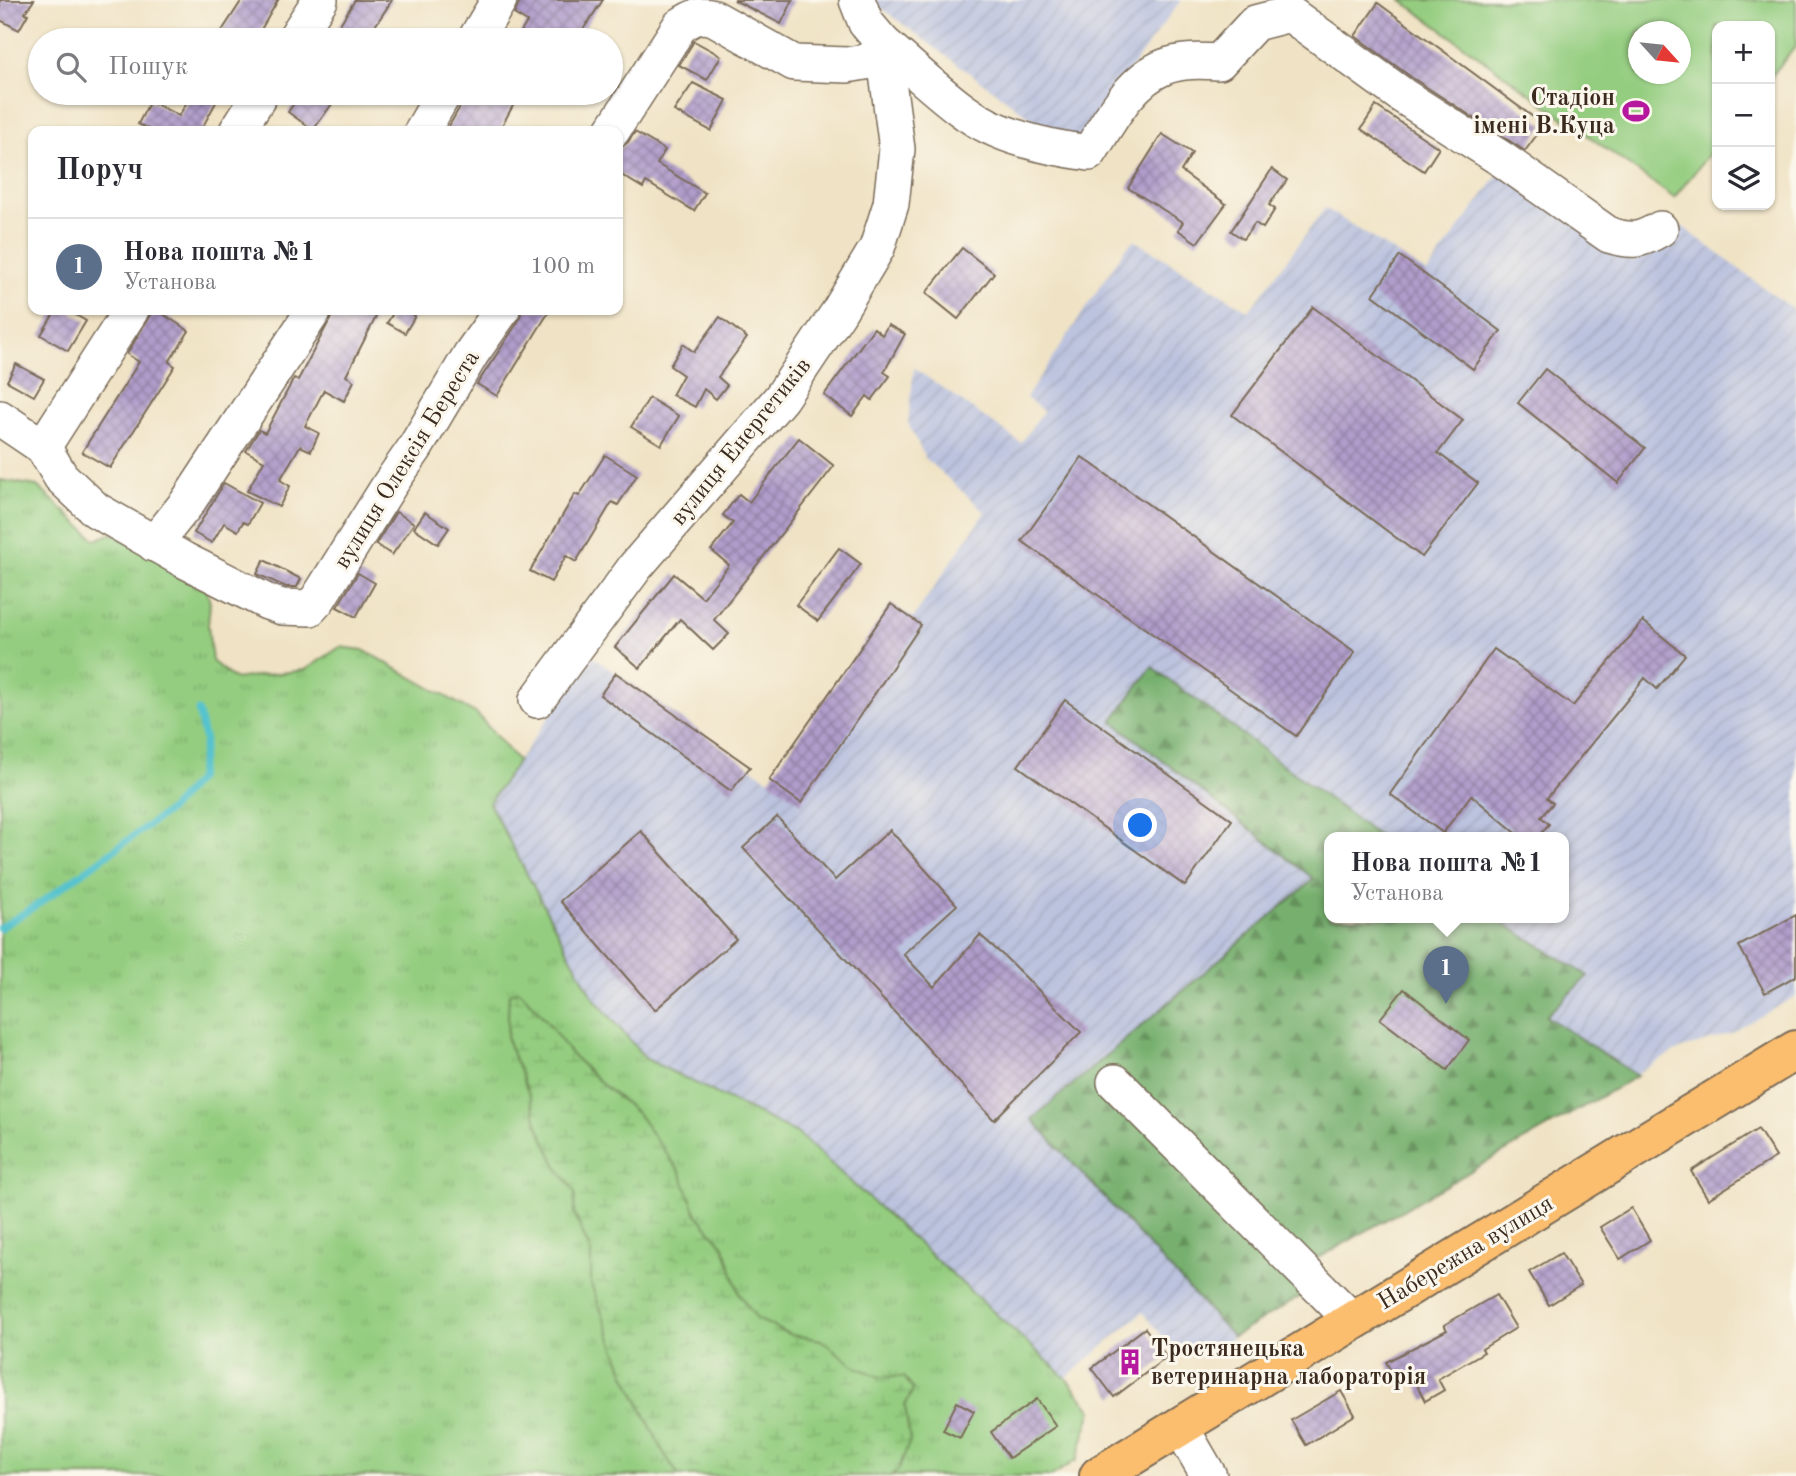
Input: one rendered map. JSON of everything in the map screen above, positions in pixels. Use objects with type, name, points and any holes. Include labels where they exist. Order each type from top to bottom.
[{"type":"main road","name":"Набережна вулиця","points":[[1098,1476],[1796,1050]]},
{"type":"street","points":[[302,28],[320,0]]},
{"type":"street","points":[[482,28],[499,0]]},
{"type":"street","name":"вулиця Енергетиків","points":[[537,700],[636,566],[781,398],[867,268],[877,248],[891,204],[897,149],[883,51],[866,23],[857,0]]},
{"type":"street","points":[[615,126],[680,26],[694,16],[704,15],[714,18],[794,64],[847,65],[883,51],[964,111],[1012,135],[1050,147],[1089,153],[1138,83],[1164,66],[1189,61],[1219,62],[1255,23],[1290,15],[1609,235],[1642,240],[1660,229]]},
{"type":"street","points":[[240,126],[253,105]]},
{"type":"street","points":[[425,126],[437,105]]},
{"type":"street","points":[[43,447],[128,315]]},
{"type":"street","points":[[0,418],[43,447],[61,477],[96,510],[154,544],[187,503],[311,315]]},
{"type":"street","name":"вулиця Олексія Береста","points":[[154,544],[267,602],[282,607],[310,608],[498,315]]},
{"type":"street","points":[[1115,1082],[1353,1321]]},
{"type":"street","points":[[1180,1426],[1209,1476]]},
{"type":"shaded area","points":[[874,0],[1181,0],[1072,148],[874,3]]},
{"type":"shaded area","points":[[1503,168],[1632,262],[1658,251],[1682,226],[1796,312],[1796,996],[1730,1034],[1676,1051],[1313,1262],[1306,1293],[1202,1357],[1175,1352],[1143,1312],[1066,1378],[797,1133],[646,1059],[592,996],[489,802],[592,656],[769,780],[891,604],[913,618],[985,512],[925,458],[908,423],[914,368],[1021,443],[1043,411],[1026,398],[1125,249],[1134,240],[1249,311],[1325,208],[1427,273]]},
{"type":"green space","name":"Стадіон імені В.Куца","points":[[1401,0],[1796,0],[1796,46],[1775,72],[1775,21],[1712,21],[1712,150],[1674,198]]},
{"type":"green space","points":[[0,480],[37,486],[96,540],[112,533],[205,582],[210,603],[208,625],[212,661],[234,679],[305,670],[340,647],[363,650],[477,714],[518,761],[489,803],[592,996],[646,1059],[797,1133],[1066,1378],[1092,1410],[1077,1460],[1051,1476],[0,1476]]},
{"type":"green space","points":[[1152,667],[1373,832],[1324,832],[1324,923],[1503,923],[1588,976],[1546,1016],[1637,1076],[1312,1262],[1306,1293],[1233,1337],[1032,1119],[1314,879],[1112,721]]},
{"type":"green space","points":[[520,991],[571,1054],[636,1112],[680,1172],[697,1215],[724,1246],[739,1293],[757,1319],[791,1335],[821,1340],[856,1367],[880,1377],[904,1377],[913,1389],[905,1406],[910,1440],[899,1469],[890,1476],[679,1476],[662,1450],[625,1374],[591,1284],[591,1253],[574,1213],[575,1192],[557,1167],[538,1126],[530,1097],[507,1039],[509,993]]},
{"type":"building","points":[[0,0],[34,0],[25,13],[28,14],[19,30],[0,20]]},
{"type":"building","points":[[242,0],[278,0],[262,28],[224,28]]},
{"type":"building","points":[[355,0],[392,0],[374,28],[338,28]]},
{"type":"building","points":[[521,0],[603,0],[584,28],[523,28],[527,22],[514,14]]},
{"type":"building","points":[[734,0],[793,0],[781,24]]},
{"type":"building","points":[[1378,3],[1544,125],[1525,151],[1414,79],[1355,36]]},
{"type":"building","points":[[694,41],[721,56],[707,80],[679,65]]},
{"type":"building","points":[[693,83],[727,100],[711,131],[674,111]]},
{"type":"building","points":[[148,105],[158,105],[179,116],[185,105],[214,105],[203,126],[138,124]]},
{"type":"building","points":[[293,105],[331,105],[316,126],[307,126],[288,112]]},
{"type":"building","points":[[461,105],[513,105],[502,126],[449,126]]},
{"type":"building","points":[[1376,106],[1439,148],[1424,171],[1361,129]]},
{"type":"building","points":[[635,132],[665,150],[657,164],[705,193],[694,211],[646,182],[643,188],[623,176],[623,146]]},
{"type":"building","points":[[1162,134],[1192,153],[1181,171],[1226,204],[1197,243],[1178,230],[1183,222],[1128,188]]},
{"type":"building","points":[[1272,169],[1287,180],[1269,205],[1275,209],[1263,228],[1255,223],[1243,239],[1231,231]]},
{"type":"building","points":[[962,248],[994,273],[958,319],[926,293]]},
{"type":"building","points":[[1400,256],[1501,331],[1473,369],[1373,295]]},
{"type":"building","points":[[1313,307],[1463,420],[1438,453],[1478,483],[1422,557],[1232,415]]},
{"type":"building","points":[[53,315],[76,315],[86,321],[68,351],[41,335]]},
{"type":"building","points":[[150,315],[165,315],[189,331],[169,362],[175,366],[110,468],[82,452],[139,362],[127,354]]},
{"type":"building","points":[[332,315],[376,317],[346,376],[354,381],[344,401],[324,390],[305,426],[319,433],[311,451],[300,446],[280,480],[290,486],[279,507],[247,491],[264,461],[246,451],[259,430],[265,433],[294,378],[298,380]]},
{"type":"building","points":[[392,315],[415,316],[405,333],[387,323]]},
{"type":"building","points":[[520,315],[547,315],[497,396],[477,384]]},
{"type":"building","points":[[720,317],[747,338],[718,377],[727,385],[716,399],[704,389],[695,407],[672,395],[683,375],[670,366],[683,344],[694,352]]},
{"type":"building","points":[[888,325],[905,334],[884,372],[890,376],[872,400],[867,396],[852,416],[824,395],[874,328],[882,335]]},
{"type":"building","points":[[16,364],[44,379],[34,396],[7,381]]},
{"type":"building","points":[[1545,369],[1645,448],[1618,483],[1518,403]]},
{"type":"building","points":[[649,398],[679,416],[661,445],[631,427]]},
{"type":"building","points":[[799,438],[834,466],[714,620],[729,634],[713,650],[680,619],[640,668],[615,647],[674,574],[703,598],[729,565],[711,550],[733,523],[723,515],[739,494],[749,502]]},
{"type":"building","points":[[605,455],[637,475],[618,505],[612,502],[576,562],[566,556],[551,582],[530,571],[575,494],[579,496]]},
{"type":"building","points":[[1082,457],[1355,652],[1296,736],[1022,541]]},
{"type":"building","points":[[224,483],[260,503],[248,524],[243,522],[238,531],[224,523],[212,543],[194,533]]},
{"type":"building","points":[[396,512],[414,523],[392,555],[376,544]]},
{"type":"building","points":[[425,512],[449,528],[438,544],[414,528]]},
{"type":"building","points":[[839,548],[861,564],[818,621],[796,605]]},
{"type":"building","points":[[264,560],[301,579],[297,587],[286,587],[257,574]]},
{"type":"building","points":[[358,573],[375,583],[356,617],[337,607]]},
{"type":"building","points":[[891,604],[921,625],[801,803],[769,780]]},
{"type":"building","points":[[1643,621],[1685,655],[1657,689],[1645,678],[1547,798],[1553,803],[1541,817],[1549,824],[1542,832],[1515,832],[1471,795],[1442,832],[1390,794],[1494,649],[1573,706]]},
{"type":"building","points":[[616,673],[750,767],[731,791],[600,695]]},
{"type":"building","points":[[1065,700],[1232,820],[1185,886],[1018,766]]},
{"type":"building","points":[[777,817],[835,880],[890,830],[957,905],[903,954],[934,987],[980,935],[1081,1032],[994,1120],[743,848]]},
{"type":"building","points":[[641,831],[736,939],[655,1010],[560,901]]},
{"type":"building","points":[[1796,915],[1796,976],[1765,993],[1739,946]]},
{"type":"building","points":[[1404,989],[1469,1040],[1447,1070],[1380,1019]]},
{"type":"building","points":[[1758,1129],[1776,1157],[1708,1199],[1691,1171]]},
{"type":"building","points":[[1631,1208],[1650,1240],[1620,1259],[1600,1227]]},
{"type":"building","points":[[1561,1253],[1581,1285],[1549,1305],[1529,1272]]},
{"type":"building","points":[[1496,1295],[1516,1328],[1482,1349],[1484,1352],[1438,1379],[1444,1390],[1425,1401],[1411,1374],[1397,1382],[1386,1362],[1447,1330],[1444,1325]]},
{"type":"building","name":"Тростянецька ветеринарна лабораторія","points":[[1145,1328],[1167,1357],[1114,1397],[1092,1368]]},
{"type":"building","points":[[1341,1391],[1355,1415],[1306,1445],[1291,1420]]},
{"type":"building","points":[[1037,1399],[1056,1426],[1009,1458],[991,1432]]},
{"type":"building","points":[[957,1402],[974,1411],[960,1438],[943,1430]]},
{"type":"waterway","points":[[0,928],[40,903],[171,809],[198,779],[205,741],[198,711]]},
{"type":"place","name":"Стадіон імені В.Куца","points":[[1636,111]]},
{"type":"place","name":"Нова пошта №1","points":[[1446,1004]]},
{"type":"place","name":"Тростянецька ветеринарна лабораторія","points":[[1130,1362]]}]
